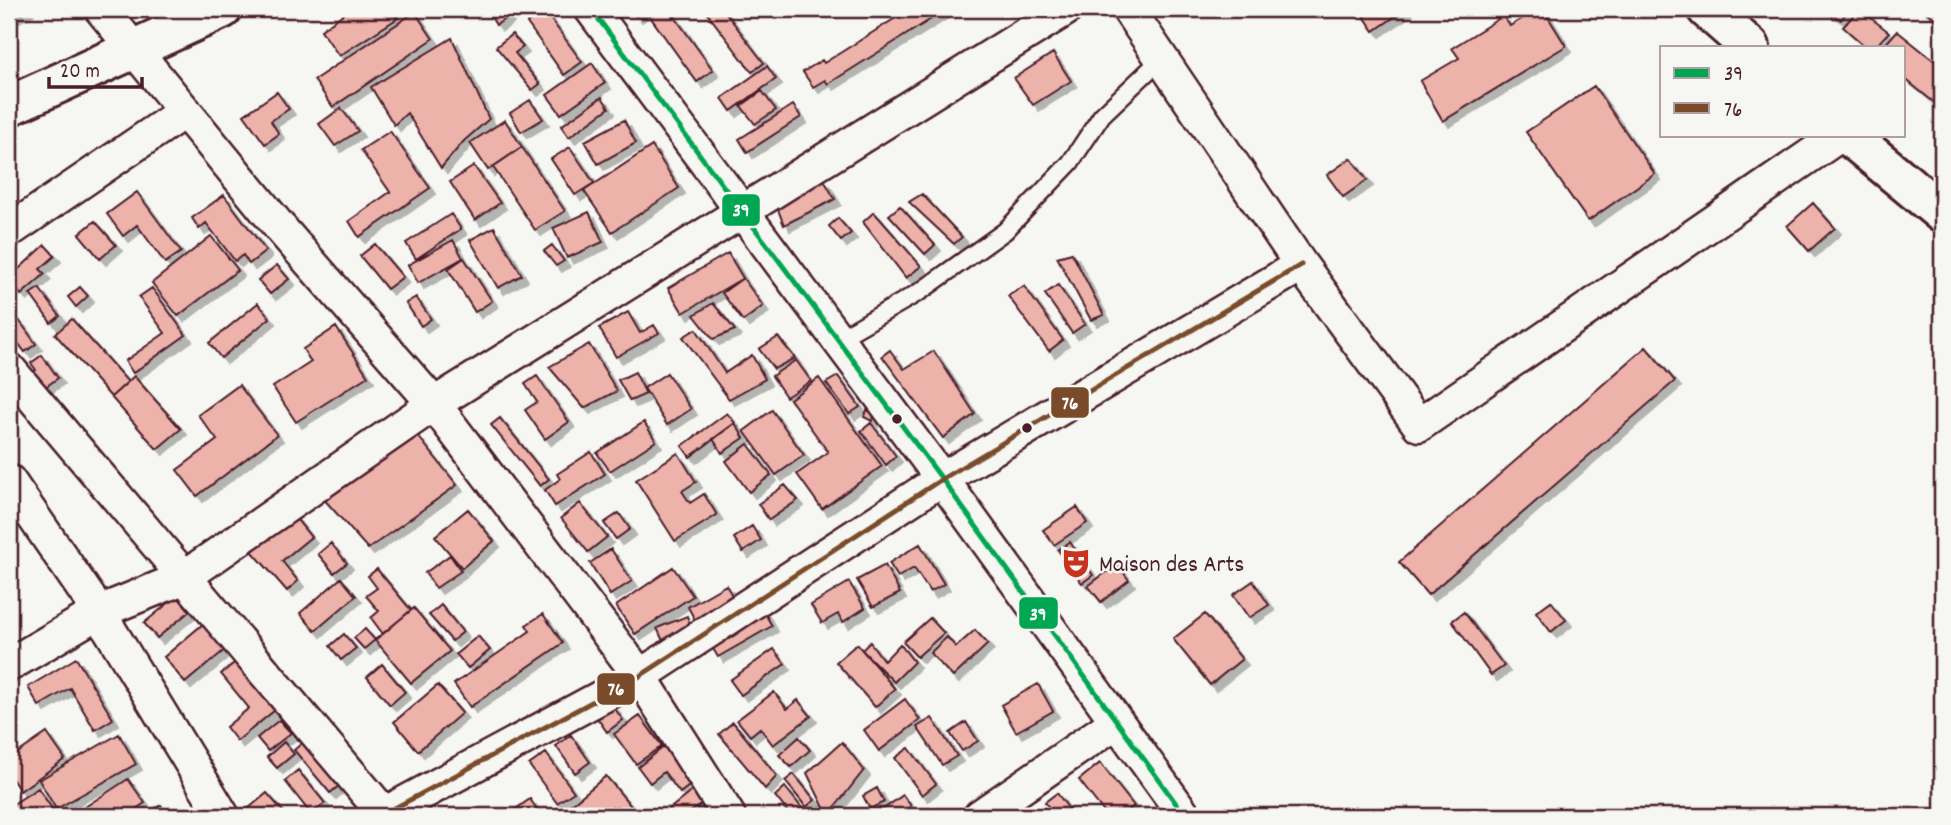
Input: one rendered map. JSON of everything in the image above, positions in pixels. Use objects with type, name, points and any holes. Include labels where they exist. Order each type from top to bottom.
[{"type":"main road","points":[[9,106],[136,51],[222,9]]},
{"type":"main road","points":[[1707,9],[1749,46]]},
{"type":"main road","points":[[1849,136],[1942,213]]},
{"type":"street","points":[[102,9],[282,230],[434,404],[640,676],[729,816]]},
{"type":"street","points":[[591,9],[942,479],[1185,816]]},
{"type":"street","points":[[9,665],[99,612],[183,578],[434,404],[744,213],[1066,9]]},
{"type":"street","points":[[1128,9],[1301,265],[1419,425],[1839,136]]},
{"type":"street","points":[[9,231],[185,111]]},
{"type":"street","points":[[9,369],[384,815],[640,676],[942,479],[1301,265]]},
{"type":"street","points":[[9,481],[99,612],[223,816]]},
{"type":"street","points":[[980,816],[1116,722]]},
{"type":"lane","points":[[838,339],[921,291],[1005,232],[1070,163],[1102,116],[1162,58]]},
{"type":"building","points":[[9,9],[28,9],[9,18]]},
{"type":"building","points":[[350,9],[390,9],[398,18],[339,56],[321,30]]},
{"type":"building","points":[[486,9],[503,9],[508,17],[496,25]]},
{"type":"building","points":[[631,9],[646,9],[636,16]]},
{"type":"building","points":[[669,9],[713,70],[697,82],[646,11]]},
{"type":"building","points":[[704,9],[723,9],[764,63],[752,72]]},
{"type":"building","points":[[910,9],[947,9],[828,84],[825,80],[813,87],[803,72],[822,60],[824,63]]},
{"type":"building","points":[[1359,9],[1406,9],[1374,31]]},
{"type":"building","points":[[1538,9],[1543,9],[1566,46],[1443,121],[1420,81],[1459,58],[1452,48],[1503,16],[1510,26]]},
{"type":"building","points":[[1824,9],[1849,9],[1841,20]]},
{"type":"building","points":[[1859,9],[1889,32],[1876,46],[1865,46],[1843,27]]},
{"type":"building","points":[[1922,9],[1942,9],[1942,23]]},
{"type":"building","points":[[544,10],[582,62],[564,75],[527,23]]},
{"type":"building","points":[[415,12],[433,39],[333,107],[314,80]]},
{"type":"building","points":[[1897,31],[1942,67],[1942,109],[1906,80],[1906,46],[1884,46]]},
{"type":"building","points":[[512,34],[523,47],[515,53],[540,84],[532,90],[496,47]]},
{"type":"building","points":[[452,38],[489,119],[464,141],[441,168],[407,113],[394,125],[371,87]]},
{"type":"building","points":[[1053,53],[1071,81],[1033,105],[1014,78]]},
{"type":"building","points":[[592,63],[605,83],[561,114],[547,95]]},
{"type":"building","points":[[767,66],[776,79],[731,111],[722,98]]},
{"type":"building","points":[[1594,86],[1655,174],[1588,221],[1526,132]]},
{"type":"building","points":[[762,91],[776,110],[755,124],[741,106]]},
{"type":"building","points":[[277,92],[289,109],[271,121],[279,134],[265,144],[244,115]]},
{"type":"building","points":[[602,97],[609,108],[569,137],[561,126]]},
{"type":"building","points":[[530,100],[543,119],[521,132],[510,113]]},
{"type":"building","points":[[793,105],[801,117],[747,152],[739,139]]},
{"type":"building","points":[[341,108],[358,131],[335,146],[319,124]]},
{"type":"building","points":[[505,120],[522,147],[488,170],[470,143]]},
{"type":"building","points":[[624,120],[636,143],[598,164],[585,141]]},
{"type":"building","points":[[390,131],[430,188],[359,237],[349,221],[390,192],[361,150]]},
{"type":"building","points":[[652,146],[679,188],[612,232],[584,191]]},
{"type":"building","points":[[522,147],[565,211],[535,230],[493,167]]},
{"type":"building","points":[[570,147],[594,183],[575,195],[551,159]]},
{"type":"building","points":[[1351,158],[1367,180],[1343,197],[1327,175]]},
{"type":"building","points":[[474,166],[500,203],[475,220],[450,182]]},
{"type":"building","points":[[824,180],[835,199],[784,225],[777,207]]},
{"type":"building","points":[[137,192],[181,252],[165,263],[137,225],[123,236],[107,214]]},
{"type":"building","points":[[922,194],[962,237],[954,244],[909,202]]},
{"type":"building","points":[[224,195],[266,251],[249,264],[243,255],[235,261],[206,223],[199,229],[192,218]]},
{"type":"building","points":[[1813,203],[1835,228],[1809,251],[1787,226]]},
{"type":"building","points":[[900,206],[935,245],[925,254],[889,215]]},
{"type":"building","points":[[589,212],[603,242],[567,258],[553,228]]},
{"type":"building","points":[[874,212],[921,266],[906,278],[863,222]]},
{"type":"building","points":[[451,214],[461,229],[416,259],[406,243]]},
{"type":"building","points":[[838,218],[851,233],[841,241],[829,226]]},
{"type":"building","points":[[95,221],[116,245],[100,259],[79,234]]},
{"type":"building","points":[[494,227],[522,275],[498,288],[470,240]]},
{"type":"building","points":[[211,236],[238,270],[178,316],[152,283]]},
{"type":"building","points":[[453,240],[463,258],[418,283],[408,265]]},
{"type":"building","points":[[375,244],[403,277],[387,289],[360,256]]},
{"type":"building","points":[[45,245],[55,256],[40,269],[45,274],[21,295],[9,278]]},
{"type":"building","points":[[552,245],[564,261],[556,266],[544,251]]},
{"type":"building","points":[[728,253],[743,278],[683,313],[668,288]]},
{"type":"building","points":[[1072,253],[1104,315],[1091,320],[1057,257]]},
{"type":"building","points":[[464,258],[492,301],[475,312],[448,269]]},
{"type":"building","points":[[277,265],[289,279],[270,294],[258,280]]},
{"type":"building","points":[[743,278],[763,306],[743,321],[722,293]]},
{"type":"building","points":[[1058,285],[1085,324],[1072,333],[1045,294]]},
{"type":"building","points":[[1024,286],[1063,340],[1049,351],[1008,296]]},
{"type":"building","points":[[80,287],[88,296],[76,307],[68,297]]},
{"type":"building","points":[[39,288],[60,316],[51,323],[30,294]]},
{"type":"building","points":[[152,288],[186,335],[133,373],[125,361],[165,333],[139,297]]},
{"type":"building","points":[[416,297],[431,319],[421,326],[406,303]]},
{"type":"building","points":[[258,303],[270,318],[221,358],[209,343]]},
{"type":"building","points":[[713,303],[735,330],[713,339],[694,315]]},
{"type":"building","points":[[628,312],[640,333],[654,325],[659,333],[616,357],[599,328]]},
{"type":"building","points":[[72,319],[128,382],[111,397],[55,334]]},
{"type":"building","points":[[19,320],[36,344],[25,352],[9,331]]},
{"type":"building","points":[[336,327],[368,376],[296,422],[273,387],[311,362],[303,349]]},
{"type":"building","points":[[696,329],[725,373],[752,355],[765,379],[729,399],[683,337]]},
{"type":"building","points":[[778,337],[795,358],[774,369],[759,349]]},
{"type":"building","points":[[589,344],[617,391],[584,408],[549,367]]},
{"type":"building","points":[[1646,347],[1675,381],[1428,595],[1399,562]]},
{"type":"building","points":[[890,350],[904,369],[934,351],[975,414],[943,438],[882,356]]},
{"type":"building","points":[[42,355],[58,378],[19,406],[9,390],[36,370],[31,363]]},
{"type":"building","points":[[796,360],[811,381],[786,397],[772,376]]},
{"type":"building","points":[[635,372],[646,394],[630,401],[618,380]]},
{"type":"building","points":[[667,373],[691,409],[667,425],[644,388]]},
{"type":"building","points":[[134,376],[181,429],[157,449],[111,397]]},
{"type":"building","points":[[537,376],[569,422],[545,439],[525,410],[537,402],[525,384]]},
{"type":"building","points":[[838,376],[860,407],[849,414],[826,383]]},
{"type":"building","points":[[819,378],[882,466],[822,509],[797,474],[828,452],[790,399]]},
{"type":"building","points":[[239,385],[277,435],[197,496],[177,470],[217,440],[198,415]]},
{"type":"building","points":[[772,410],[804,455],[776,475],[744,431]]},
{"type":"building","points":[[867,410],[875,414],[872,421],[864,417]]},
{"type":"building","points":[[727,413],[735,423],[690,457],[682,446]]},
{"type":"building","points":[[500,418],[549,479],[540,486],[491,425]]},
{"type":"building","points":[[644,422],[656,441],[610,471],[597,453]]},
{"type":"building","points":[[735,423],[744,438],[722,453],[713,439]]},
{"type":"building","points":[[871,423],[896,456],[886,465],[861,431]]},
{"type":"building","points":[[418,436],[457,485],[368,549],[322,497]]},
{"type":"building","points":[[748,444],[771,475],[749,492],[726,461]]},
{"type":"building","points":[[591,452],[605,474],[555,506],[545,490],[560,479],[557,474]]},
{"type":"building","points":[[678,453],[696,482],[682,491],[690,503],[704,494],[717,515],[675,541],[636,480]]},
{"type":"building","points":[[785,485],[798,500],[769,520],[758,504]]},
{"type":"building","points":[[580,503],[607,537],[588,552],[561,518]]},
{"type":"building","points":[[1077,507],[1087,523],[1054,545],[1043,530]]},
{"type":"building","points":[[468,509],[494,541],[462,568],[435,536]]},
{"type":"building","points":[[619,513],[630,529],[616,539],[604,523]]},
{"type":"building","points":[[294,516],[311,537],[282,561],[298,581],[287,591],[252,551]]},
{"type":"building","points":[[752,526],[761,540],[743,552],[734,538]]},
{"type":"building","name":"Maison des Arts","points":[[1070,542],[1093,575],[1082,583],[1058,550]]},
{"type":"building","points":[[331,543],[347,563],[334,573],[318,554]]},
{"type":"building","points":[[920,544],[944,584],[930,592],[914,568],[898,577],[889,563]]},
{"type":"building","points":[[611,549],[632,581],[610,595],[590,563]]},
{"type":"building","points":[[450,555],[461,571],[436,588],[425,573]]},
{"type":"building","points":[[1117,564],[1129,580],[1101,602],[1088,586]]},
{"type":"building","points":[[885,565],[900,593],[873,607],[857,580]]},
{"type":"building","points":[[673,567],[693,596],[635,634],[616,606]]},
{"type":"building","points":[[377,569],[411,610],[383,634],[371,618],[379,611],[366,596],[377,588],[368,576]]},
{"type":"building","points":[[341,578],[356,596],[315,631],[300,613]]},
{"type":"building","points":[[1253,581],[1269,605],[1249,618],[1233,595]]},
{"type":"building","points":[[849,582],[865,608],[843,622],[838,614],[822,623],[811,605]]},
{"type":"building","points":[[726,585],[733,597],[695,620],[688,607]]},
{"type":"building","points":[[177,596],[190,611],[157,638],[144,623]]},
{"type":"building","points":[[1551,601],[1566,620],[1551,632],[1536,612]]},
{"type":"building","points":[[441,605],[463,632],[452,641],[429,615]]},
{"type":"building","points":[[414,608],[450,651],[411,683],[375,640]]},
{"type":"building","points":[[763,610],[772,626],[718,657],[709,642]]},
{"type":"building","points":[[1464,612],[1504,666],[1491,675],[1452,621]]},
{"type":"building","points":[[216,613],[238,639],[185,683],[164,657]]},
{"type":"building","points":[[543,614],[563,643],[470,707],[454,684],[530,631],[526,625]]},
{"type":"building","points":[[1205,614],[1242,659],[1210,685],[1173,639]]},
{"type":"building","points":[[687,616],[692,630],[663,641],[657,628]]},
{"type":"building","points":[[930,618],[944,633],[917,657],[903,642]]},
{"type":"building","points":[[365,629],[375,640],[364,649],[354,638]]},
{"type":"building","points":[[975,630],[988,644],[953,677],[930,653],[947,637],[956,647]]},
{"type":"building","points":[[344,634],[356,648],[341,660],[330,646]]},
{"type":"building","points":[[478,636],[490,650],[468,668],[456,654]]},
{"type":"building","points":[[870,642],[884,661],[900,644],[914,662],[894,682],[862,650]]},
{"type":"building","points":[[857,644],[895,689],[875,707],[836,662]]},
{"type":"building","points":[[774,649],[785,664],[741,695],[730,680]]},
{"type":"building","points":[[246,653],[286,701],[237,741],[226,727],[249,708],[221,674]]},
{"type":"building","points":[[76,658],[113,719],[95,730],[70,688],[39,706],[28,687]]},
{"type":"building","points":[[382,664],[405,692],[390,705],[367,677]]},
{"type":"building","points":[[1038,684],[1053,711],[1016,732],[1001,705]]},
{"type":"building","points":[[438,685],[462,713],[418,751],[394,722]]},
{"type":"building","points":[[774,692],[787,709],[798,700],[811,716],[773,745],[760,728],[750,736],[737,720]]},
{"type":"building","points":[[607,698],[623,720],[607,732],[591,709]]},
{"type":"building","points":[[905,699],[920,720],[879,751],[864,730]]},
{"type":"building","points":[[291,705],[312,730],[299,741],[278,716]]},
{"type":"building","points":[[640,716],[662,746],[636,764],[614,734]]},
{"type":"building","points":[[932,718],[957,756],[942,765],[917,727]]},
{"type":"building","points":[[279,720],[291,733],[268,751],[257,738]]},
{"type":"building","points":[[733,722],[777,776],[765,789],[719,734]]},
{"type":"building","points":[[966,722],[978,741],[962,751],[950,733]]},
{"type":"building","points":[[47,733],[65,759],[20,791],[9,774],[9,759]]},
{"type":"building","points":[[119,734],[136,764],[56,809],[39,780]]},
{"type":"building","points":[[571,735],[590,762],[575,773],[556,746]]},
{"type":"building","points":[[309,737],[346,780],[330,793],[294,750]]},
{"type":"building","points":[[799,737],[810,750],[791,767],[779,755]]},
{"type":"building","points":[[284,742],[294,754],[277,768],[267,757]]},
{"type":"building","points":[[842,742],[864,770],[828,816],[807,773]]},
{"type":"building","points":[[665,746],[694,782],[680,793],[664,772],[650,783],[638,767]]},
{"type":"building","points":[[909,748],[936,784],[922,795],[895,758]]},
{"type":"building","points":[[546,753],[574,792],[557,803],[529,765]]},
{"type":"building","points":[[1100,763],[1134,806],[1120,816],[1107,816],[1079,780]]},
{"type":"building","points":[[298,770],[325,803],[311,814],[285,781]]},
{"type":"building","points":[[794,774],[815,800],[806,807],[785,781]]},
{"type":"building","points":[[606,776],[631,806],[619,816],[573,816],[567,808]]},
{"type":"building","points":[[128,779],[145,803],[125,816],[71,816]]},
{"type":"building","points":[[697,787],[707,800],[685,816],[663,814]]},
{"type":"building","points":[[785,787],[805,812],[800,816],[791,816],[775,796]]},
{"type":"building","points":[[38,788],[57,816],[17,816],[10,806]]},
{"type":"building","points":[[877,788],[884,802],[870,809],[863,796]]},
{"type":"building","points":[[267,793],[287,816],[246,816],[243,813]]},
{"type":"building","points":[[1057,793],[1074,816],[1055,816],[1045,802]]},
{"type":"building","points":[[903,795],[911,806],[897,816],[874,816]]},
{"type":"building","points":[[530,799],[539,812],[534,816],[506,816]]},
{"type":"building","points":[[161,805],[167,816],[141,816]]},
{"type":"building","points":[[636,808],[641,816],[625,816]]},
{"type":"transit line","name":"39","points":[[591,9],[942,479],[1185,816]]},
{"type":"transit line","name":"76","points":[[380,816],[640,676],[942,479],[1301,265]]},
{"type":"place","name":"Maison des Arts","points":[[1076,563]]}]
